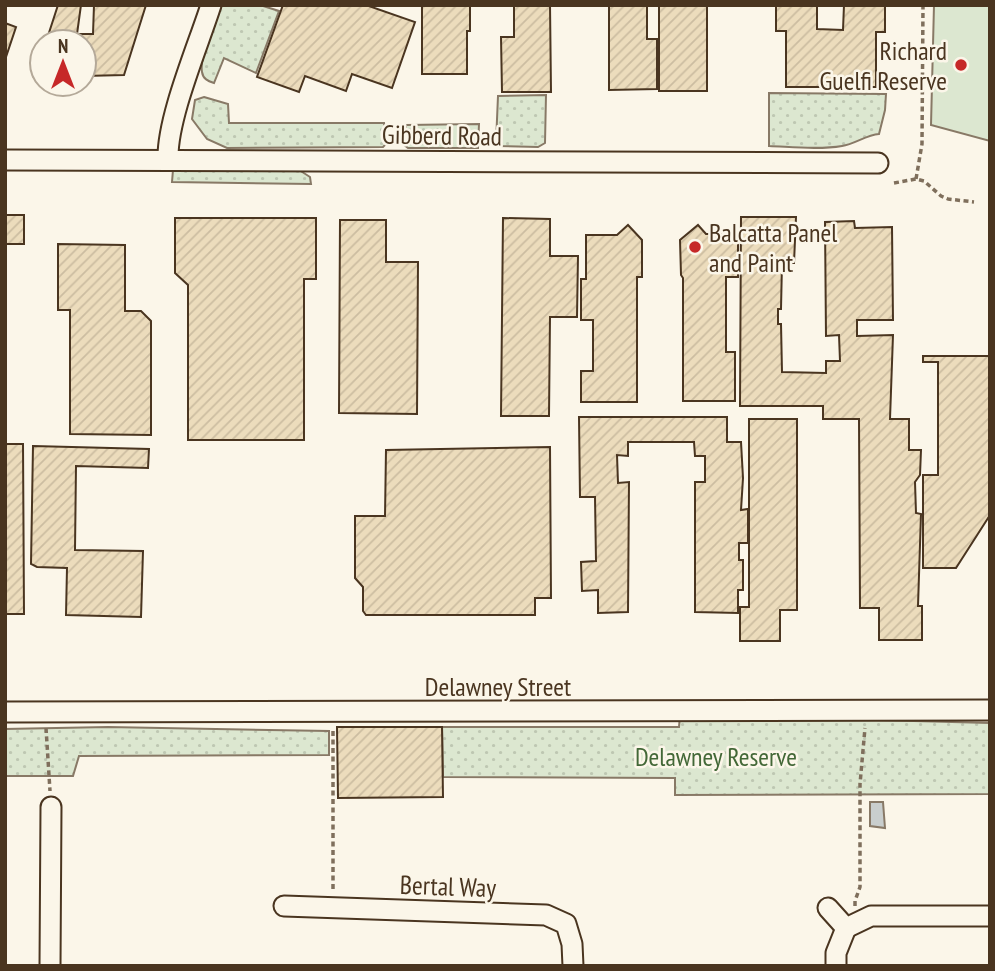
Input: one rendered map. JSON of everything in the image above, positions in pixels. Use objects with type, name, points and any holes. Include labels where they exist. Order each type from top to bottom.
[{"type":"street","points":[[168,159],[170,134],[212,5]]},
{"type":"street","name":"Gibberd Road","points":[[5,160],[878,163]]},
{"type":"street","name":"Delawney Street","points":[[5,712],[990,710]]},
{"type":"street","points":[[50,966],[51,807]]},
{"type":"street","name":"Bertal Way","points":[[284,906],[546,915],[566,924],[572,944],[573,966]]},
{"type":"street","points":[[828,908],[852,925]]},
{"type":"street","points":[[836,966],[836,953],[852,925],[871,916],[990,916]]},
{"type":"path","points":[[916,179],[922,145],[923,5]]},
{"type":"path","points":[[894,183],[916,179],[934,188],[941,196],[955,201],[974,202]]},
{"type":"path","points":[[45,725],[51,807]]},
{"type":"path","points":[[333,727],[333,909]]},
{"type":"path","points":[[852,925],[860,887],[860,784],[865,728]]},
{"type":"green space","points":[[222,5],[260,5],[279,11],[256,73],[224,58],[214,83],[203,76],[202,65],[205,48]]},
{"type":"green space","name":"Richard Guelfi Reserve","points":[[934,5],[990,5],[990,141],[931,125]]},
{"type":"green space","points":[[769,93],[886,94],[879,134],[833,147],[769,146]]},
{"type":"green space","points":[[546,95],[545,143],[538,147],[498,146],[498,96]]},
{"type":"green space","points":[[204,97],[228,104],[229,123],[384,123],[386,144],[383,147],[227,148],[207,139],[192,119],[195,100]]},
{"type":"green space","points":[[479,124],[478,148],[408,148],[403,144],[406,125]]},
{"type":"green space","points":[[296,168],[310,177],[311,184],[172,182],[173,170]]},
{"type":"green space","name":"Delawney Reserve","points":[[680,715],[990,723],[990,794],[675,795],[675,778],[443,777],[442,727],[679,727]]},
{"type":"green space","points":[[108,727],[329,731],[329,755],[79,756],[73,776],[5,776],[5,729]]},
{"type":"shaded area","points":[[870,802],[883,802],[885,828],[870,826]]},
{"type":"building","points":[[58,5],[81,5],[78,28],[51,28]]},
{"type":"building","points":[[94,5],[146,5],[124,75],[98,76],[98,28],[93,28]]},
{"type":"building","points":[[283,5],[366,5],[415,22],[392,88],[352,74],[346,91],[305,76],[299,92],[257,77]]},
{"type":"building","points":[[422,5],[470,5],[467,74],[422,74]]},
{"type":"building","points":[[514,5],[550,5],[551,92],[502,92],[501,37],[514,37]]},
{"type":"building","points":[[609,5],[647,5],[647,39],[657,39],[657,89],[609,90]]},
{"type":"building","points":[[659,5],[707,5],[707,91],[659,91]]},
{"type":"building","points":[[776,5],[817,5],[817,29],[843,30],[844,5],[885,5],[885,32],[876,32],[876,87],[786,87],[786,31],[776,31]]},
{"type":"building","points":[[5,23],[16,27],[5,60]]},
{"type":"building","points":[[5,215],[24,215],[24,244],[5,244]]},
{"type":"building","points":[[741,217],[796,217],[794,263],[782,263],[778,324],[781,324],[782,372],[826,373],[826,361],[840,361],[839,335],[826,336],[825,222],[854,221],[855,228],[892,227],[893,320],[857,320],[857,336],[893,335],[890,419],[909,419],[909,450],[921,450],[920,475],[915,482],[916,513],[921,514],[918,606],[922,606],[922,640],[879,640],[879,608],[860,608],[859,419],[823,419],[823,406],[740,406]]},
{"type":"building","points":[[175,218],[316,218],[316,279],[304,279],[304,440],[188,440],[188,285],[175,273]]},
{"type":"building","points":[[503,218],[550,219],[550,256],[578,256],[577,317],[550,317],[549,416],[501,416]]},
{"type":"building","points":[[340,220],[386,220],[386,262],[418,262],[417,414],[339,413]]},
{"type":"building","points":[[628,225],[642,240],[642,277],[637,277],[637,402],[581,402],[581,371],[593,371],[593,320],[581,320],[581,279],[586,279],[586,235],[617,235]]},
{"type":"building","points":[[698,225],[706,234],[738,234],[738,277],[726,277],[726,352],[735,352],[735,401],[683,401],[683,278],[680,240]]},
{"type":"building","points":[[58,244],[125,245],[125,311],[141,311],[151,321],[151,435],[70,434],[70,310],[58,310]]},
{"type":"building","points":[[923,356],[990,356],[990,515],[956,568],[923,568],[923,475],[938,475],[938,362],[923,362]]},
{"type":"building","points":[[579,417],[727,417],[727,442],[741,442],[741,510],[748,509],[748,543],[739,543],[739,560],[743,560],[743,590],[738,590],[738,613],[695,612],[695,482],[705,482],[705,456],[695,456],[694,442],[628,442],[628,456],[617,455],[618,483],[629,482],[628,612],[598,613],[598,590],[582,591],[581,562],[596,561],[595,497],[580,497]]},
{"type":"building","points":[[749,419],[797,419],[797,610],[780,610],[780,641],[740,641],[740,607],[749,607]]},
{"type":"building","points":[[5,444],[23,444],[24,614],[5,614]]},
{"type":"building","points":[[33,446],[149,449],[148,468],[76,466],[75,550],[143,551],[141,617],[66,615],[67,568],[37,567],[31,564]]},
{"type":"building","points":[[550,447],[551,598],[535,598],[535,615],[366,615],[363,611],[363,587],[355,578],[355,516],[385,516],[386,450]]},
{"type":"building","points":[[337,727],[442,727],[443,797],[338,798]]},
{"type":"place","name":"Richard Guelfi Reserve","points":[[961,65]]},
{"type":"place","name":"Balcatta Panel and Paint","points":[[695,247]]}]
